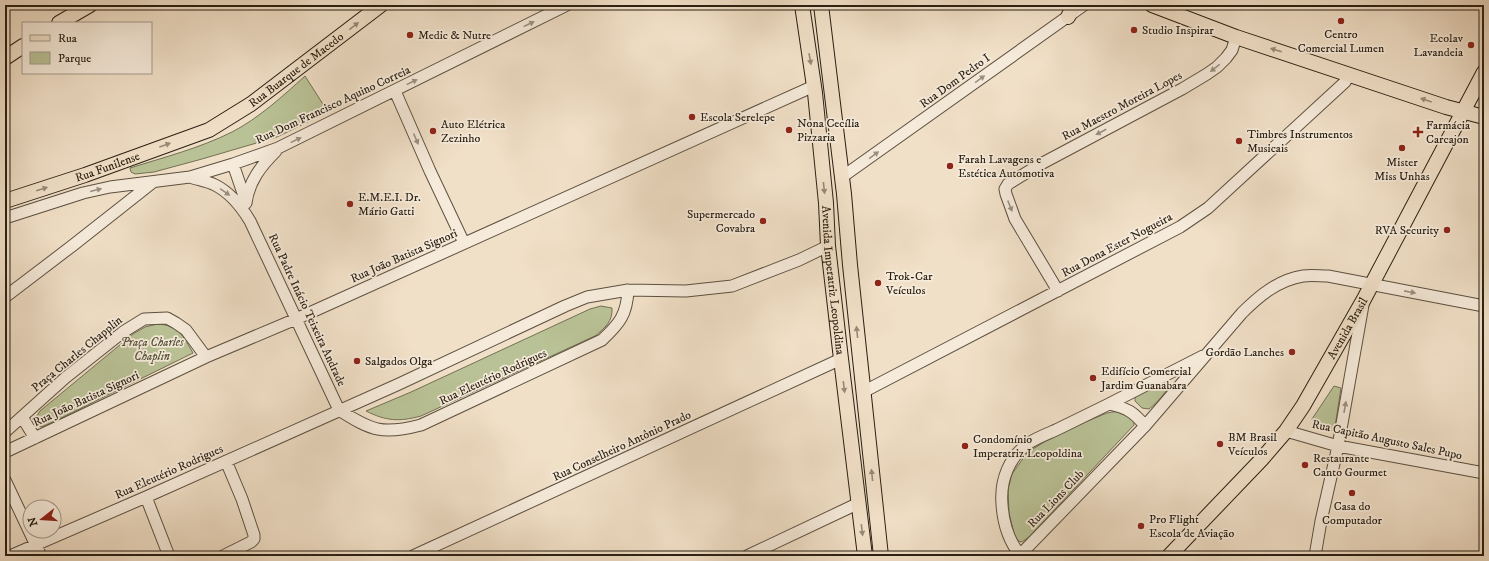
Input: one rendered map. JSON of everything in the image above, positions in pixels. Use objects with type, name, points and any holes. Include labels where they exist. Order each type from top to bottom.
[{"type":"main road","points":[[62,22],[90,5]]},
{"type":"main road","name":"Rua Buarque de Macedo","points":[[209,130],[252,104],[381,5]]},
{"type":"main road","name":"Avenida Imperatriz Leopoldina","points":[[802,5],[803,20],[814,86],[828,246],[840,359],[865,556]]},
{"type":"main road","points":[[1152,5],[1236,37],[1463,112],[1484,117]]},
{"type":"main road","points":[[803,20],[825,7]]},
{"type":"main road","name":"Avenida Imperatriz Leopoldina","points":[[825,7],[863,392],[881,556]]},
{"type":"main road","name":"Avenida Brasil","points":[[1169,556],[1256,465],[1286,431],[1321,376],[1364,299],[1484,72]]},
{"type":"main road","name":"Rua Funilense","points":[[5,201],[85,176],[209,130]]},
{"type":"main road","points":[[821,160],[835,174],[842,177]]},
{"type":"street","name":"Rua Dom Francisco Aquino Correia","points":[[5,218],[83,193],[110,187],[152,183],[190,177],[234,164],[278,148],[568,5]]},
{"type":"street","name":"Rua Dom Pedro I","points":[[842,177],[1071,11],[1084,5]]},
{"type":"street","name":"Rua Maestro Moreira Lopes","points":[[1058,291],[1015,219],[1005,189],[1008,184],[1039,165],[1182,89],[1207,74],[1226,58],[1232,50],[1236,37]]},
{"type":"street","name":"Rua Dona Ester Nogueira","points":[[863,392],[1180,227],[1208,208],[1345,82],[1349,74]]},
{"type":"street","name":"Rua João Batista Signori","points":[[5,452],[206,357],[296,319],[814,86]]},
{"type":"street","points":[[395,91],[464,243]]},
{"type":"street","points":[[246,203],[248,193],[261,166],[278,148]]},
{"type":"street","name":"Rua Padre Inácio Teixeira Andrade","points":[[234,164],[250,222]]},
{"type":"street","name":"Rua Padre Inácio Teixeira Andrade","points":[[190,177],[215,185],[235,199],[250,222],[339,410]]},
{"type":"street","points":[[5,297],[152,183]]},
{"type":"street","name":"Rua Eleutério Rodrigues","points":[[10,556],[399,384],[587,297],[628,290],[686,291],[732,286],[800,260],[828,246]]},
{"type":"street","name":"Rua Lions Club","points":[[1209,352],[1109,404],[1029,443],[1014,458],[1004,476],[1001,492],[1002,512],[1013,546],[1019,556],[1145,426],[1209,352],[1242,313],[1257,298],[1272,287],[1304,276],[1328,276],[1484,306]]},
{"type":"street","name":"Rua Eleutério Rodrigues","points":[[339,410],[360,424],[382,431],[402,430],[421,426],[602,340],[616,327],[624,315],[628,301],[628,290]]},
{"type":"street","points":[[1315,556],[1321,521],[1338,446],[1364,299]]},
{"type":"street","name":"Praça Charles Chapplin","points":[[5,432],[65,378],[123,332],[144,319],[167,318],[176,323],[186,330],[206,357]]},
{"type":"street","name":"Rua Conselheiro Antônio Prado","points":[[413,556],[840,359]]},
{"type":"street","points":[[1109,404],[1125,408],[1138,416],[1145,426]]},
{"type":"street","points":[[22,417],[35,438]]},
{"type":"street","name":"Rua Capitão Augusto Sales Pupo","points":[[1286,431],[1338,446],[1484,473]]},
{"type":"street","points":[[226,460],[254,530],[254,539],[226,555]]},
{"type":"street","points":[[5,480],[41,556]]},
{"type":"street","points":[[146,497],[169,556]]},
{"type":"street","points":[[747,556],[859,503]]},
{"type":"green space","points":[[305,76],[328,112],[277,137],[154,172],[135,174],[131,172],[130,168],[195,148],[232,132],[261,113]]},
{"type":"green space","points":[[601,306],[612,308],[612,313],[610,320],[605,327],[595,336],[421,416],[393,420],[380,417],[366,411],[411,392],[590,309]]},
{"type":"green space","name":"Praça Charles Chaplin","points":[[157,324],[170,327],[180,332],[193,353],[51,423],[41,427],[35,424],[35,419],[40,411],[133,334],[145,327]]},
{"type":"green space","points":[[1167,380],[1170,385],[1161,398],[1149,409],[1142,408],[1135,401],[1135,395]]},
{"type":"green space","points":[[1334,386],[1341,388],[1335,427],[1331,431],[1324,430],[1317,427],[1312,419]]},
{"type":"green space","points":[[1119,411],[1134,418],[1134,425],[1029,537],[1022,542],[1018,541],[1015,537],[1009,513],[1008,489],[1012,474],[1027,453],[1050,438],[1107,413]]},
{"type":"place","name":"Centro Comercial Lumen","points":[[1341,21]]},
{"type":"place","name":"Studio Inspirar","points":[[1134,30]]},
{"type":"place","name":"Medic & Nutre","points":[[410,35]]},
{"type":"place","name":"Ecolav Lavandeia","points":[[1471,45]]},
{"type":"place","name":"Escola Serelepe","points":[[692,117]]},
{"type":"place","name":"Nona Cecília Pizzaria","points":[[789,130]]},
{"type":"place","name":"Auto Elétrica Zezinho","points":[[433,131]]},
{"type":"place","name":"Farmácia Carcajon","points":[[1418,132]]},
{"type":"place","name":"Timbres Instrumentos Musicais","points":[[1239,141]]},
{"type":"place","name":"Mister Miss Unhas","points":[[1402,148]]},
{"type":"place","name":"Farah Lavagens e Estética Automotiva","points":[[950,166]]},
{"type":"place","name":"E.M.E.I. Dr. Mário Gatti","points":[[350,204]]},
{"type":"place","name":"Supermercado Covabra","points":[[763,221]]},
{"type":"place","name":"RVA Security","points":[[1447,230]]},
{"type":"place","name":"Trok-Car Veículos","points":[[878,283]]},
{"type":"place","name":"Gordão Lanches","points":[[1292,352]]},
{"type":"place","name":"Salgados Olga","points":[[357,361]]},
{"type":"place","name":"Edifício Comercial Jardim Guanabara","points":[[1093,378]]},
{"type":"place","name":"BM Brasil Veículos","points":[[1220,444]]},
{"type":"place","name":"Condomínio Imperatriz Leopoldina","points":[[965,446]]},
{"type":"place","name":"Restaurante Canto Gourmet","points":[[1305,465]]},
{"type":"place","name":"Casa do Computador","points":[[1352,493]]},
{"type":"place","name":"Pro Flight Escola de Aviação","points":[[1141,526]]}]
